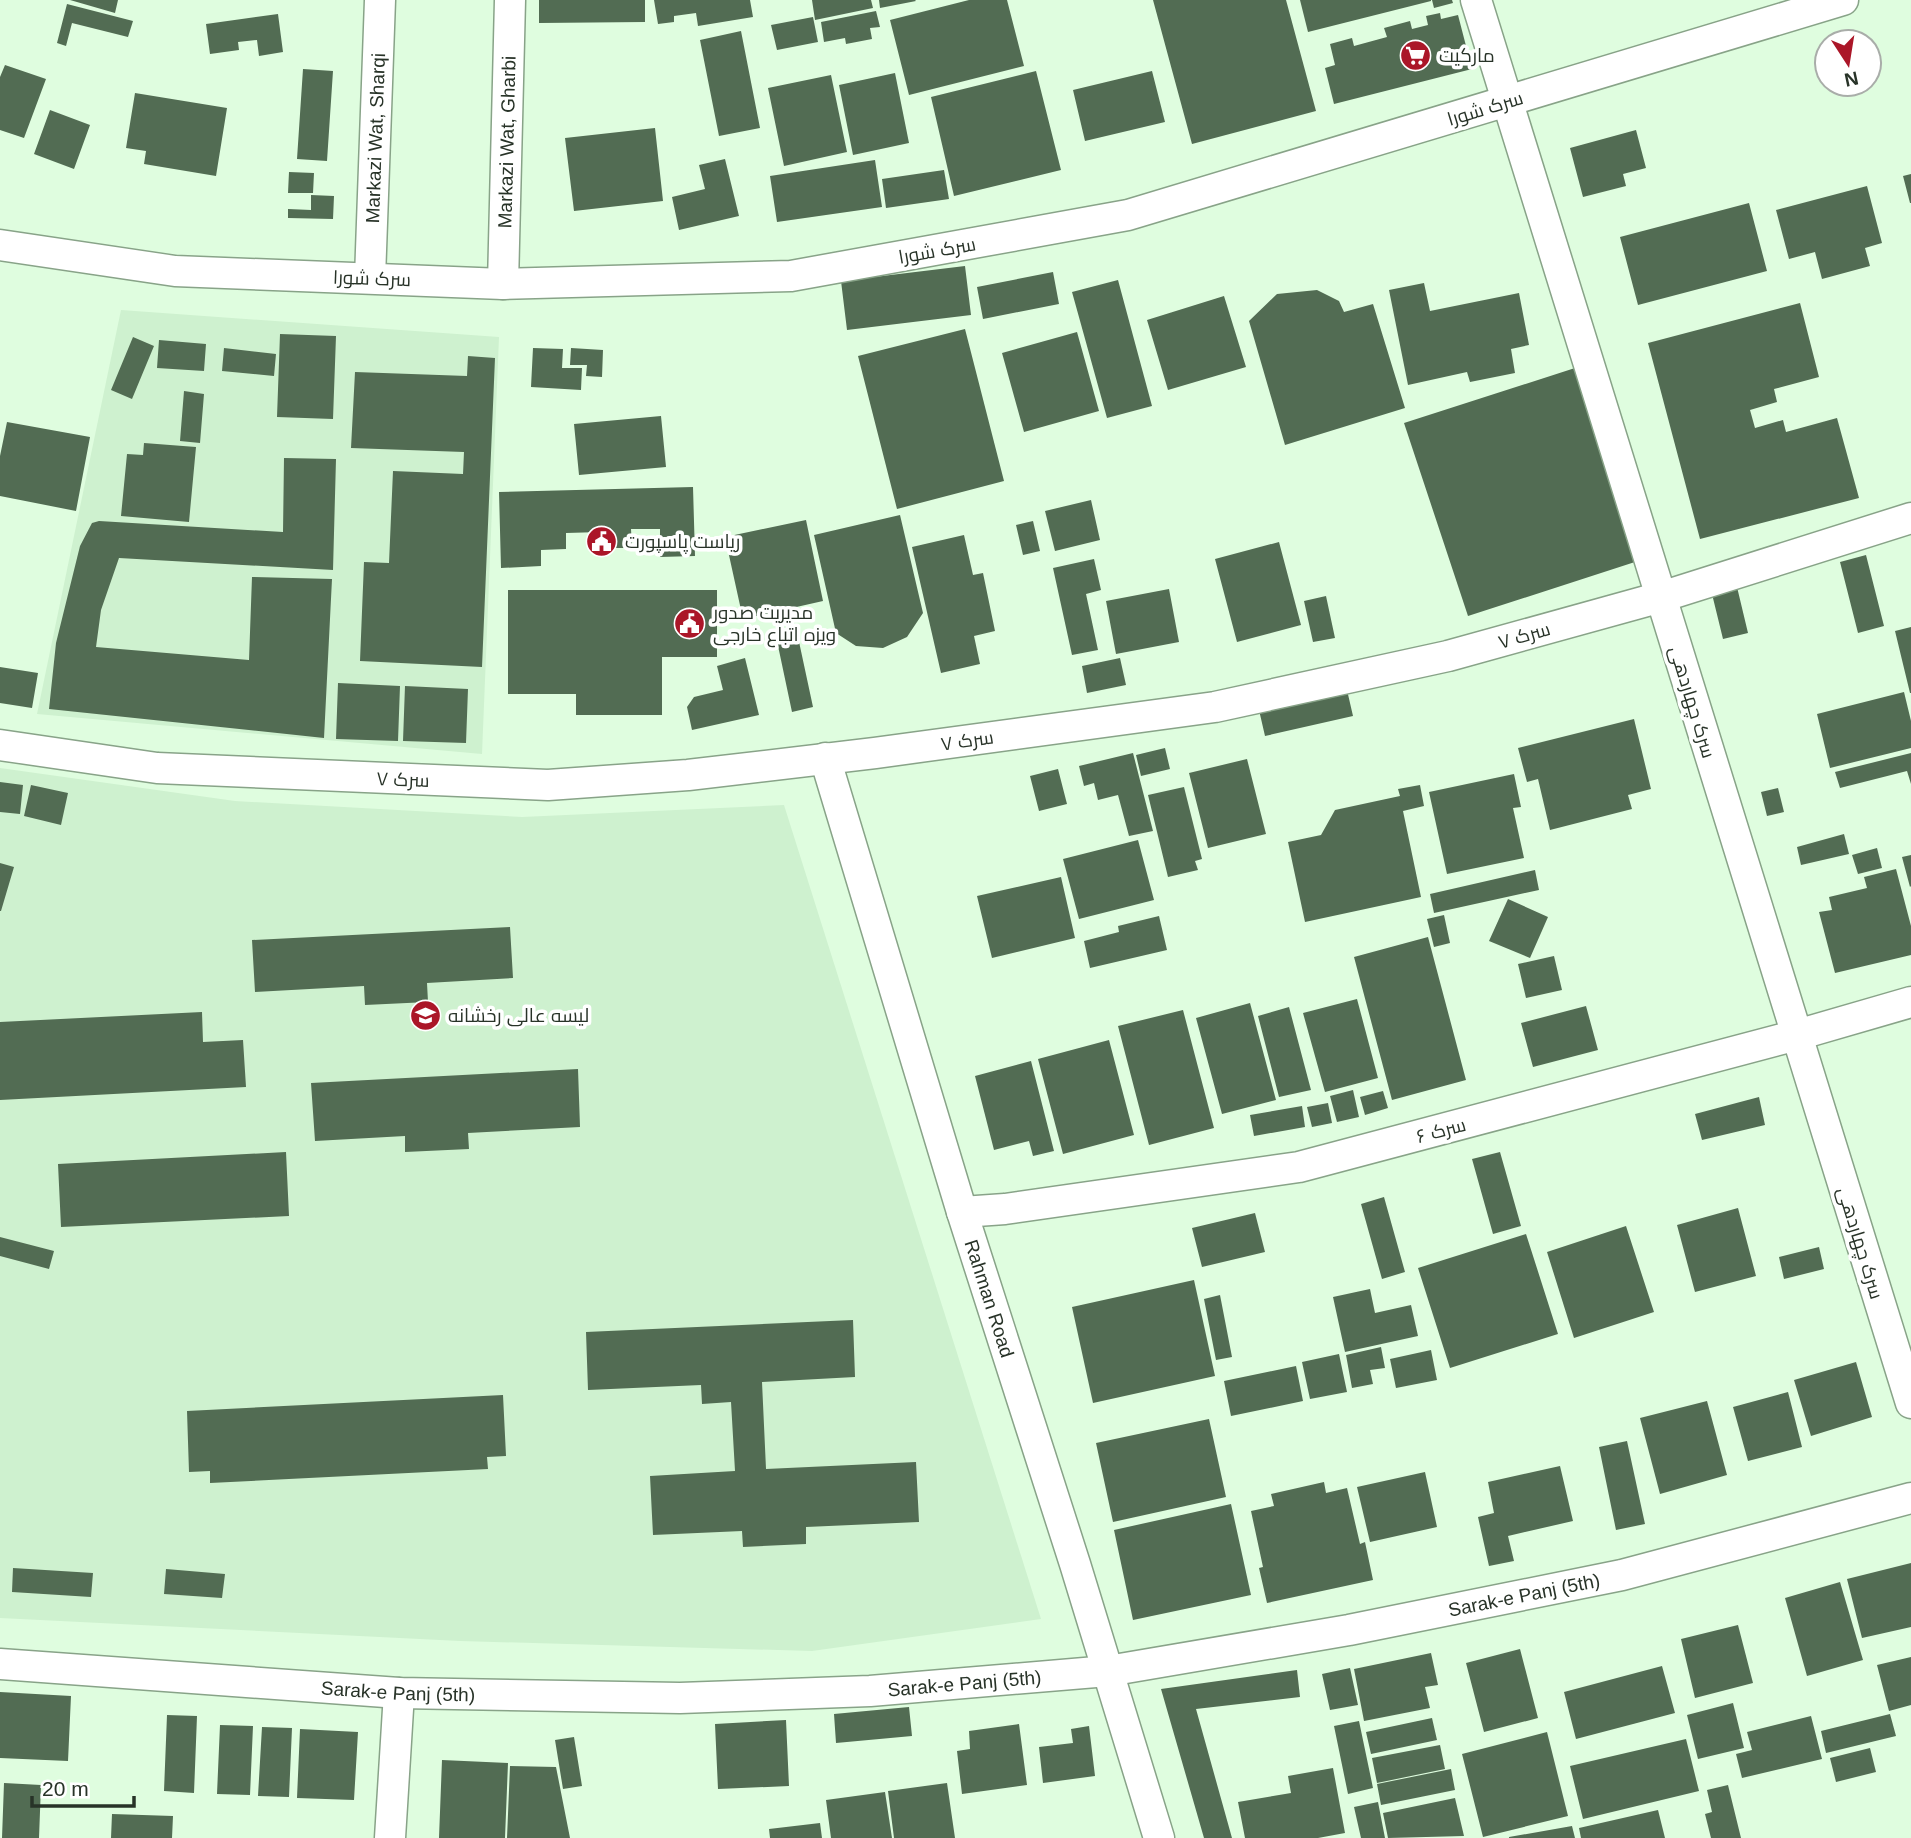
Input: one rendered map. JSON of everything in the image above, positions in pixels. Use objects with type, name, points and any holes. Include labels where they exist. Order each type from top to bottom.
[{"type":"street","name":"Markazi Wat, Sharqi","points":[[370,278],[380,0]]},
{"type":"street","name":"Markazi Wat, Gharbi","points":[[503,284],[510,0]]},
{"type":"street","name":"سرک چهاردهی","points":[[1476,0],[1911,1403]]},
{"type":"street","name":"سرک شورا","points":[[0,245],[175,271],[503,284],[791,276],[1128,215],[1843,0]]},
{"type":"street","name":"سرک ۷","points":[[0,746],[158,768],[548,785],[688,775],[1215,707],[1448,656],[1661,597],[1911,518]]},
{"type":"street","name":"Rahman Road","points":[[825,758],[962,1212],[1159,1838]]},
{"type":"street","name":"سرک ۶","points":[[962,1212],[1018,1207],[1299,1167],[1797,1035],[1911,1002]]},
{"type":"street","name":"Sarak-e Panj (5th)","points":[[0,1664],[399,1693],[694,1697],[870,1691],[1108,1671],[1349,1630],[1622,1575],[1911,1498]]},
{"type":"street","points":[[390,1838],[399,1693]]},
{"type":"shaded area","points":[[121,310],[499,337],[482,754],[37,714]]},
{"type":"shaded area","name":"لیسه عالی رخشانه","points":[[0,768],[235,801],[522,817],[784,805],[1041,1619],[812,1651],[460,1641],[0,1618]]},
{"type":"building","points":[[70,0],[118,0],[115,13]]},
{"type":"building","points":[[539,0],[645,0],[645,22],[539,23]]},
{"type":"building","points":[[654,0],[750,0],[753,17],[698,26],[696,13],[674,16],[674,22],[658,24]]},
{"type":"building","points":[[812,0],[871,0],[873,8],[815,20]]},
{"type":"building","points":[[879,0],[915,0],[916,1],[880,8]]},
{"type":"building","points":[[969,0],[1007,0],[1024,66],[909,95],[890,20]]},
{"type":"building","points":[[1153,0],[1286,0],[1316,111],[1192,144]]},
{"type":"building","points":[[1300,0],[1431,0],[1431,1],[1308,32]]},
{"type":"building","points":[[1432,0],[1452,0],[1453,3],[1434,8]]},
{"type":"building","points":[[67,4],[133,21],[128,37],[72,23],[66,46],[57,43]]},
{"type":"building","points":[[876,11],[880,27],[870,28],[872,39],[846,44],[845,38],[824,42],[821,22]]},
{"type":"building","points":[[1440,13],[1441,19],[1458,15],[1472,69],[1334,104],[1325,68],[1335,65],[1330,44],[1352,38],[1354,46],[1387,37],[1384,28],[1410,21],[1412,29],[1428,25],[1426,16]]},
{"type":"building","points":[[278,14],[283,52],[259,56],[257,40],[238,42],[239,50],[210,54],[206,24]]},
{"type":"building","points":[[813,17],[818,42],[777,50],[771,25]]},
{"type":"building","points":[[741,31],[760,128],[719,136],[700,40]]},
{"type":"building","points":[[5,65],[46,79],[24,138],[0,130],[0,77]]},
{"type":"building","points":[[303,69],[333,71],[327,161],[297,159]]},
{"type":"building","points":[[1036,71],[1061,170],[954,196],[931,97]]},
{"type":"building","points":[[1152,71],[1165,122],[1085,141],[1073,90]]},
{"type":"building","points":[[895,73],[909,143],[853,155],[839,85]]},
{"type":"building","points":[[831,75],[847,152],[784,166],[768,88]]},
{"type":"building","points":[[135,93],[227,108],[216,176],[144,164],[146,151],[126,148]]},
{"type":"building","points":[[50,110],[90,125],[74,169],[34,154]]},
{"type":"building","points":[[655,128],[663,201],[574,211],[565,138]]},
{"type":"building","points":[[1636,130],[1646,168],[1623,174],[1626,186],[1583,197],[1570,148]]},
{"type":"building","points":[[725,159],[739,216],[679,230],[672,197],[705,189],[699,165]]},
{"type":"building","points":[[875,160],[882,207],[777,222],[770,176]]},
{"type":"building","points":[[944,170],[949,199],[886,208],[882,179]]},
{"type":"building","points":[[289,172],[314,173],[313,193],[288,193]]},
{"type":"building","points":[[1911,174],[1911,203],[1910,203],[1903,176]]},
{"type":"building","points":[[1867,186],[1882,243],[1865,248],[1870,266],[1822,279],[1815,252],[1789,259],[1776,210]]},
{"type":"building","points":[[311,195],[334,196],[333,219],[288,218],[288,209],[311,210]]},
{"type":"building","points":[[1749,203],[1767,271],[1638,305],[1620,237]]},
{"type":"building","points":[[965,266],[971,315],[847,330],[841,281]]},
{"type":"building","points":[[1053,272],[1059,304],[983,319],[977,287]]},
{"type":"building","points":[[1118,280],[1152,406],[1107,418],[1072,292]]},
{"type":"building","points":[[1424,283],[1430,311],[1519,293],[1529,345],[1511,349],[1515,373],[1470,382],[1467,372],[1408,385],[1389,290]]},
{"type":"building","points":[[1317,290],[1339,301],[1344,312],[1373,304],[1405,408],[1285,445],[1249,321],[1277,294]]},
{"type":"building","points":[[1224,296],[1246,367],[1168,390],[1147,320]]},
{"type":"building","points":[[1800,303],[1819,377],[1774,389],[1777,402],[1750,410],[1755,428],[1783,420],[1786,432],[1837,418],[1859,498],[1700,539],[1648,343]]},
{"type":"building","points":[[965,329],[1004,481],[897,509],[858,356]]},
{"type":"building","points":[[1077,332],[1099,411],[1024,432],[1002,353]]},
{"type":"building","points":[[280,334],[336,336],[333,419],[277,417]]},
{"type":"building","points":[[133,337],[154,346],[132,399],[111,390]]},
{"type":"building","points":[[159,340],[206,344],[204,371],[157,368]]},
{"type":"building","points":[[224,348],[276,354],[274,376],[222,371]]},
{"type":"building","points":[[533,348],[563,349],[562,368],[582,368],[581,390],[531,387]]},
{"type":"building","points":[[571,348],[603,350],[602,377],[586,376],[587,365],[570,365]]},
{"type":"building","points":[[468,356],[495,358],[482,667],[360,661],[364,562],[389,563],[393,471],[463,474],[464,452],[351,448],[355,372],[467,376]]},
{"type":"building","points":[[1575,368],[1638,561],[1468,616],[1404,423]]},
{"type":"building","points":[[184,391],[204,394],[200,443],[180,441]]},
{"type":"building","points":[[661,416],[666,467],[579,475],[574,424]]},
{"type":"building","points":[[7,422],[90,437],[76,511],[0,496],[0,456]]},
{"type":"building","points":[[144,443],[196,447],[189,522],[121,516],[127,454],[143,455]]},
{"type":"building","points":[[284,458],[336,459],[333,570],[119,558],[101,610],[96,647],[249,660],[252,577],[332,579],[324,738],[49,709],[56,643],[80,546],[92,523],[99,521],[283,532]]},
{"type":"building","points":[[693,487],[695,556],[660,557],[660,529],[631,529],[632,548],[601,548],[601,532],[566,533],[566,549],[541,550],[541,566],[501,568],[499,492]]},
{"type":"building","points":[[1091,500],[1100,540],[1055,551],[1045,511]]},
{"type":"building","points":[[900,515],[923,613],[907,637],[883,648],[856,646],[836,633],[814,535]]},
{"type":"building","points":[[806,520],[823,601],[743,619],[725,537]]},
{"type":"building","points":[[1033,521],[1040,551],[1023,555],[1016,525]]},
{"type":"building","points":[[964,535],[973,575],[983,573],[995,631],[974,636],[980,664],[941,673],[912,547]]},
{"type":"building","points":[[1279,542],[1301,625],[1237,642],[1215,559]]},
{"type":"building","points":[[1866,555],[1884,626],[1858,633],[1840,562]]},
{"type":"building","points":[[1094,559],[1101,590],[1086,594],[1098,650],[1072,655],[1053,568]]},
{"type":"building","points":[[1737,587],[1748,633],[1723,639],[1712,594]]},
{"type":"building","points":[[1169,589],[1179,642],[1116,654],[1106,601]]},
{"type":"building","points":[[508,590],[717,590],[717,657],[662,657],[662,715],[576,715],[576,694],[508,694]]},
{"type":"building","points":[[1326,596],[1335,638],[1313,642],[1304,601]]},
{"type":"building","points":[[1911,627],[1911,693],[1910,693],[1895,631]]},
{"type":"building","points":[[798,637],[813,707],[792,712],[777,641]]},
{"type":"building","points":[[745,658],[759,715],[692,730],[687,707],[694,697],[723,690],[717,666]]},
{"type":"building","points":[[1120,658],[1126,685],[1087,693],[1082,666]]},
{"type":"building","points":[[0,667],[38,673],[32,708],[0,703]]},
{"type":"building","points":[[338,683],[400,686],[398,741],[336,739]]},
{"type":"building","points":[[405,686],[468,689],[466,743],[403,741]]},
{"type":"building","points":[[1347,690],[1353,716],[1265,736],[1259,710]]},
{"type":"building","points":[[1904,692],[1911,721],[1911,748],[1830,768],[1817,714]]},
{"type":"building","points":[[1634,719],[1651,789],[1628,795],[1632,809],[1550,830],[1538,779],[1527,782],[1518,748]]},
{"type":"building","points":[[1165,748],[1170,769],[1141,776],[1136,755]]},
{"type":"building","points":[[1133,753],[1153,831],[1129,836],[1118,795],[1098,800],[1094,783],[1084,786],[1079,766]]},
{"type":"building","points":[[1911,753],[1911,784],[1907,771],[1840,788],[1835,772]]},
{"type":"building","points":[[1247,759],[1266,834],[1208,848],[1189,773]]},
{"type":"building","points":[[1058,769],[1067,804],[1039,811],[1030,776]]},
{"type":"building","points":[[1514,774],[1521,807],[1513,808],[1524,858],[1447,874],[1429,792]]},
{"type":"building","points":[[0,782],[23,785],[20,814],[0,812]]},
{"type":"building","points":[[31,785],[68,793],[61,825],[24,816]]},
{"type":"building","points":[[1420,785],[1424,806],[1403,811],[1421,897],[1305,922],[1288,842],[1321,835],[1335,810],[1400,796],[1398,789]]},
{"type":"building","points":[[1184,787],[1202,859],[1195,861],[1198,870],[1168,877],[1148,795]]},
{"type":"building","points":[[1778,788],[1784,812],[1767,816],[1761,792]]},
{"type":"building","points":[[1844,834],[1849,854],[1801,865],[1797,847]]},
{"type":"building","points":[[1138,840],[1154,900],[1079,919],[1063,859]]},
{"type":"building","points":[[1877,848],[1882,868],[1858,874],[1852,855]]},
{"type":"building","points":[[1911,855],[1911,886],[1910,887],[1902,857]]},
{"type":"building","points":[[0,863],[14,867],[1,911],[0,911]]},
{"type":"building","points":[[1896,869],[1911,926],[1911,955],[1835,973],[1819,912],[1832,910],[1829,897],[1867,888],[1864,877]]},
{"type":"building","points":[[1535,870],[1539,890],[1434,913],[1430,894]]},
{"type":"building","points":[[1061,877],[1075,938],[992,958],[977,896]]},
{"type":"building","points":[[1508,899],[1548,917],[1530,958],[1489,941]]},
{"type":"building","points":[[1444,915],[1450,943],[1434,947],[1427,919]]},
{"type":"building","points":[[1159,916],[1167,950],[1090,968],[1084,941],[1119,932],[1118,926]]},
{"type":"building","points":[[510,927],[513,978],[427,983],[428,1002],[365,1005],[364,986],[255,992],[252,940]]},
{"type":"building","points":[[1428,937],[1466,1080],[1392,1100],[1354,957]]},
{"type":"building","points":[[1554,956],[1562,990],[1526,998],[1518,964]]},
{"type":"building","points":[[1357,999],[1378,1078],[1325,1092],[1303,1013]]},
{"type":"building","points":[[1250,1003],[1276,1100],[1222,1114],[1196,1018]]},
{"type":"building","points":[[1586,1006],[1598,1050],[1533,1067],[1521,1023]]},
{"type":"building","points":[[1289,1007],[1311,1090],[1279,1097],[1258,1016]]},
{"type":"building","points":[[1183,1010],[1214,1128],[1149,1145],[1118,1026]]},
{"type":"building","points":[[202,1012],[203,1042],[243,1040],[246,1087],[0,1100],[0,1022]]},
{"type":"building","points":[[1109,1040],[1134,1135],[1063,1154],[1038,1059]]},
{"type":"building","points":[[1031,1061],[1054,1151],[1033,1156],[1029,1141],[994,1150],[975,1076]]},
{"type":"building","points":[[578,1069],[580,1127],[468,1133],[469,1149],[405,1152],[405,1136],[315,1141],[311,1083]]},
{"type":"building","points":[[1353,1090],[1359,1117],[1337,1122],[1330,1096]]},
{"type":"building","points":[[1383,1091],[1388,1108],[1365,1115],[1360,1097]]},
{"type":"building","points":[[1759,1097],[1765,1125],[1702,1140],[1695,1114]]},
{"type":"building","points":[[1328,1103],[1332,1123],[1312,1127],[1307,1107]]},
{"type":"building","points":[[1302,1106],[1305,1127],[1254,1136],[1250,1115]]},
{"type":"building","points":[[286,1152],[289,1216],[61,1227],[58,1164]]},
{"type":"building","points":[[1500,1152],[1521,1226],[1493,1234],[1472,1159]]},
{"type":"building","points":[[1384,1197],[1405,1272],[1382,1279],[1361,1204]]},
{"type":"building","points":[[1738,1208],[1756,1276],[1695,1292],[1677,1225]]},
{"type":"building","points":[[1255,1213],[1265,1252],[1202,1267],[1192,1228]]},
{"type":"building","points":[[1626,1226],[1654,1312],[1574,1338],[1547,1252]]},
{"type":"building","points":[[1526,1234],[1558,1334],[1450,1368],[1418,1268]]},
{"type":"building","points":[[0,1237],[54,1251],[49,1269],[0,1256]]},
{"type":"building","points":[[1819,1247],[1824,1269],[1784,1279],[1779,1257]]},
{"type":"building","points":[[1194,1280],[1215,1376],[1093,1403],[1072,1307]]},
{"type":"building","points":[[1370,1289],[1375,1313],[1411,1305],[1418,1336],[1345,1352],[1333,1297]]},
{"type":"building","points":[[1220,1295],[1232,1357],[1216,1360],[1204,1299]]},
{"type":"building","points":[[853,1320],[855,1377],[762,1382],[766,1469],[916,1462],[919,1522],[806,1527],[806,1544],[743,1547],[742,1531],[653,1535],[650,1476],[735,1471],[731,1402],[702,1404],[701,1385],[588,1390],[586,1332]]},
{"type":"building","points":[[1381,1347],[1385,1368],[1370,1370],[1373,1384],[1352,1388],[1346,1355]]},
{"type":"building","points":[[1431,1350],[1437,1380],[1396,1388],[1390,1359]]},
{"type":"building","points":[[1339,1354],[1347,1392],[1310,1399],[1302,1362]]},
{"type":"building","points":[[1856,1362],[1872,1417],[1811,1436],[1794,1380]]},
{"type":"building","points":[[1296,1366],[1303,1401],[1231,1416],[1224,1381]]},
{"type":"building","points":[[1788,1392],[1802,1447],[1748,1461],[1733,1407]]},
{"type":"building","points":[[503,1395],[506,1456],[487,1457],[488,1469],[210,1483],[210,1471],[189,1472],[187,1411]]},
{"type":"building","points":[[1707,1401],[1727,1475],[1660,1494],[1640,1418]]},
{"type":"building","points":[[1209,1419],[1226,1497],[1113,1522],[1096,1443]]},
{"type":"building","points":[[1627,1441],[1645,1524],[1616,1530],[1599,1447]]},
{"type":"building","points":[[1560,1466],[1573,1521],[1508,1536],[1514,1561],[1489,1566],[1478,1517],[1494,1513],[1488,1482]]},
{"type":"building","points":[[1425,1472],[1437,1527],[1370,1542],[1357,1487]]},
{"type":"building","points":[[1324,1482],[1326,1493],[1347,1488],[1360,1544],[1365,1542],[1373,1580],[1267,1603],[1259,1568],[1263,1567],[1251,1511],[1274,1506],[1271,1494]]},
{"type":"building","points":[[1231,1504],[1251,1595],[1133,1620],[1114,1530]]},
{"type":"building","points":[[1911,1563],[1911,1627],[1862,1638],[1847,1579]]},
{"type":"building","points":[[13,1568],[93,1573],[91,1597],[12,1592]]},
{"type":"building","points":[[166,1569],[225,1574],[222,1598],[164,1594]]},
{"type":"building","points":[[1840,1582],[1863,1660],[1807,1676],[1785,1598]]},
{"type":"building","points":[[1738,1625],[1753,1683],[1695,1698],[1681,1639]]},
{"type":"building","points":[[1520,1649],[1538,1718],[1484,1732],[1466,1663]]},
{"type":"building","points":[[1431,1653],[1438,1685],[1425,1687],[1430,1708],[1364,1721],[1354,1669]]},
{"type":"building","points":[[1911,1657],[1911,1705],[1889,1711],[1877,1665]]},
{"type":"building","points":[[1662,1666],[1675,1713],[1576,1739],[1564,1692]]},
{"type":"building","points":[[1350,1668],[1358,1705],[1330,1710],[1322,1674]]},
{"type":"building","points":[[1297,1670],[1300,1697],[1196,1709],[1232,1838],[1204,1838],[1161,1689]]},
{"type":"building","points":[[0,1692],[71,1696],[68,1761],[0,1758]]},
{"type":"building","points":[[1733,1703],[1744,1748],[1698,1759],[1687,1715]]},
{"type":"building","points":[[909,1707],[912,1736],[836,1743],[834,1714]]},
{"type":"building","points":[[1890,1714],[1896,1736],[1826,1753],[1821,1731]]},
{"type":"building","points":[[167,1715],[197,1716],[194,1793],[164,1791]]},
{"type":"building","points":[[1811,1716],[1822,1759],[1742,1778],[1736,1754],[1752,1750],[1747,1732]]},
{"type":"building","points":[[1432,1718],[1437,1740],[1371,1754],[1366,1732]]},
{"type":"building","points":[[786,1720],[789,1786],[718,1789],[715,1724]]},
{"type":"building","points":[[1359,1721],[1373,1788],[1348,1794],[1334,1726]]},
{"type":"building","points":[[1019,1724],[1027,1785],[962,1794],[957,1751],[970,1749],[969,1731]]},
{"type":"building","points":[[220,1725],[253,1726],[250,1795],[217,1794]]},
{"type":"building","points":[[1089,1726],[1095,1776],[1043,1783],[1039,1747],[1073,1743],[1071,1729]]},
{"type":"building","points":[[262,1727],[292,1728],[289,1797],[258,1796]]},
{"type":"building","points":[[300,1729],[358,1732],[354,1800],[297,1798]]},
{"type":"building","points":[[1547,1732],[1568,1816],[1483,1837],[1462,1754]]},
{"type":"building","points":[[574,1737],[582,1786],[563,1789],[555,1740]]},
{"type":"building","points":[[1686,1739],[1699,1791],[1583,1819],[1570,1766]]},
{"type":"building","points":[[1440,1745],[1445,1769],[1377,1783],[1372,1758]]},
{"type":"building","points":[[1870,1748],[1876,1772],[1836,1782],[1830,1758]]},
{"type":"building","points":[[442,1760],[508,1763],[505,1838],[439,1838]]},
{"type":"building","points":[[510,1766],[556,1767],[570,1838],[507,1838]]},
{"type":"building","points":[[1333,1768],[1345,1833],[1318,1838],[1245,1838],[1238,1802],[1291,1793],[1288,1776]]},
{"type":"building","points":[[1451,1769],[1455,1790],[1381,1805],[1377,1784]]},
{"type":"building","points":[[4,1783],[41,1785],[39,1838],[2,1838]]},
{"type":"building","points":[[947,1783],[955,1838],[894,1838],[888,1791]]},
{"type":"building","points":[[1728,1785],[1741,1838],[1711,1838],[1705,1814],[1712,1812],[1707,1790]]},
{"type":"building","points":[[885,1792],[892,1838],[831,1838],[826,1800]]},
{"type":"building","points":[[1455,1798],[1464,1836],[1388,1838],[1383,1813]]},
{"type":"building","points":[[1378,1802],[1385,1838],[1361,1838],[1354,1807]]},
{"type":"building","points":[[1658,1810],[1665,1838],[1581,1838],[1579,1828]]},
{"type":"building","points":[[112,1814],[173,1816],[172,1838],[111,1838]]},
{"type":"building","points":[[820,1823],[822,1838],[770,1838],[769,1829]]},
{"type":"building","points":[[1572,1826],[1575,1838],[1509,1838],[1509,1837]]},
{"type":"place","name":"مارکیت","points":[[1416,55]]},
{"type":"place","name":"ریاست پاسپورت","points":[[602,541]]},
{"type":"place","name":"مدیریت صدور ویزه اتباع خارجی","points":[[690,623]]},
{"type":"place","name":"لیسه عالی رخشانه","points":[[425,1015]]}]
